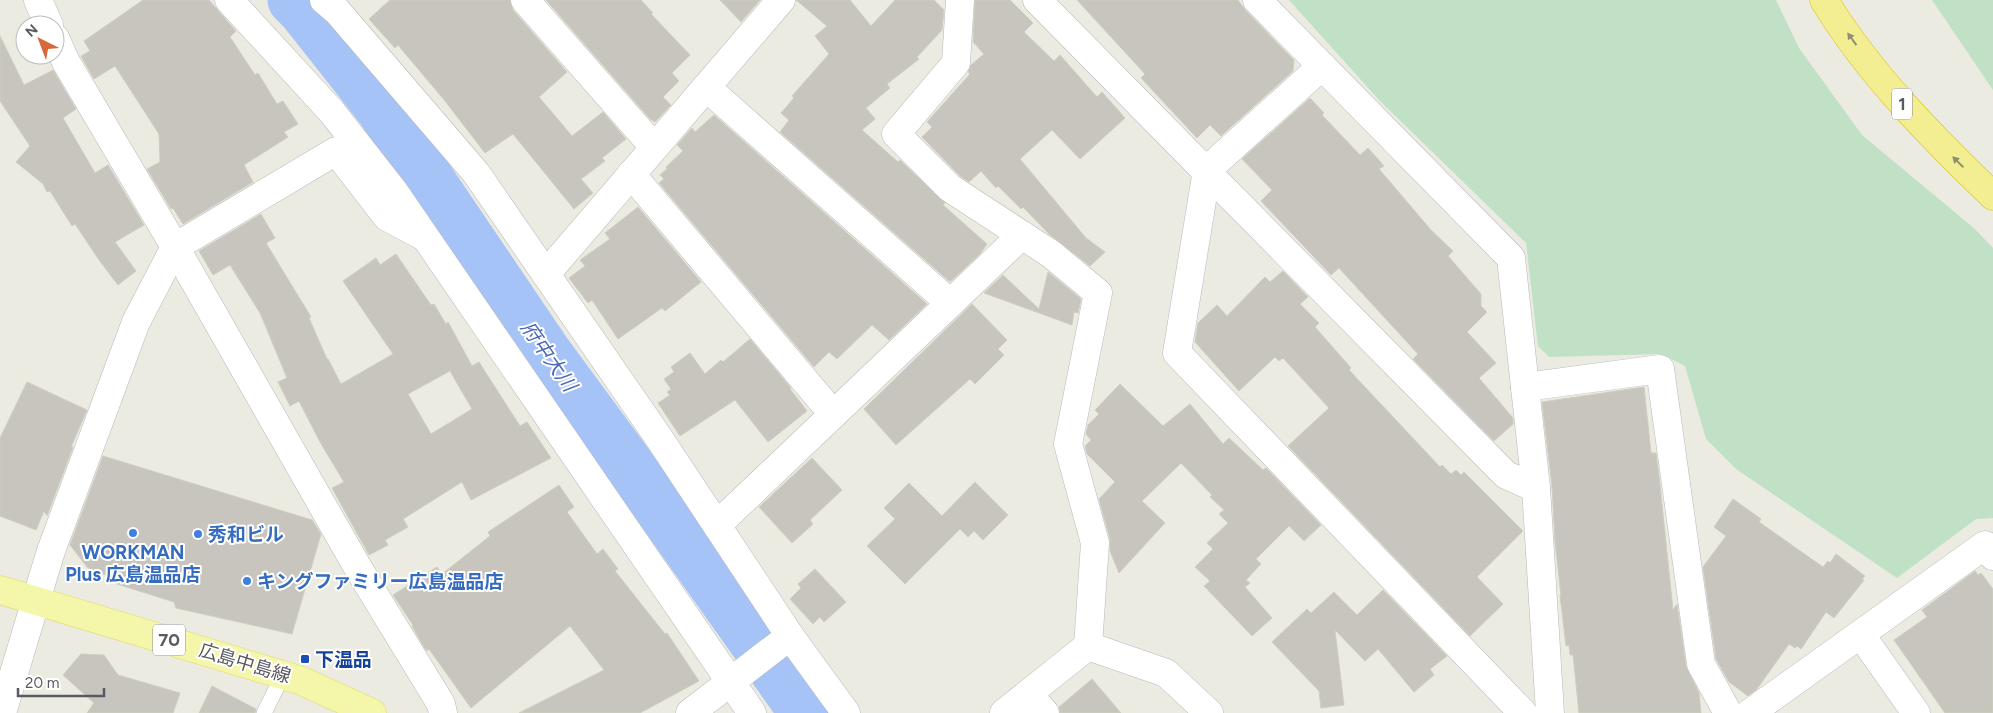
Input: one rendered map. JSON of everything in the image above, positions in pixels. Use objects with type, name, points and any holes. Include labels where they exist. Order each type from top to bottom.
[{"type":"highway","name":"1","points":[[1824,0],[1864,56],[1904,106],[1993,196]]},
{"type":"main road","name":"広島中島線","points":[[0,590],[283,675],[311,685],[372,713]]},
{"type":"street","points":[[38,0],[45,15]]},
{"type":"street","points":[[229,0],[332,112],[393,190],[752,713]]},
{"type":"street","points":[[324,0],[337,11],[476,173],[659,438],[790,636],[846,713]]},
{"type":"street","points":[[525,0],[654,147]]},
{"type":"street","points":[[546,274],[781,0]]},
{"type":"street","points":[[960,0],[956,63],[896,134],[950,188],[1050,254],[1098,293],[1068,444],[1095,543],[1088,646],[1036,704],[1004,713]]},
{"type":"street","points":[[1037,0],[1506,475],[1536,488]]},
{"type":"street","points":[[1257,0],[1511,258],[1536,488],[1550,713]]},
{"type":"street","points":[[65,60],[175,247],[358,568],[441,704],[443,713]]},
{"type":"street","points":[[1322,66],[1206,170],[1177,353],[1524,713]]},
{"type":"street","points":[[706,87],[950,303]]},
{"type":"street","points":[[2,713],[51,551],[136,322],[175,247],[336,151],[387,217],[426,238]]},
{"type":"street","points":[[631,174],[833,414]]},
{"type":"street","points":[[717,525],[1022,235]]},
{"type":"street","points":[[1525,386],[1660,369],[1701,664],[1728,713]]},
{"type":"street","points":[[1750,713],[1985,545],[1993,556]]},
{"type":"street","points":[[1861,635],[1916,713]]},
{"type":"street","points":[[690,713],[790,636]]},
{"type":"street","points":[[1088,646],[1166,672],[1209,713]]},
{"type":"lane","points":[[264,713],[283,675]]},
{"type":"green space","points":[[1289,0],[1776,0],[1799,48],[1862,135],[1975,229],[1993,248],[1993,518],[1976,519],[1897,578],[1736,469],[1706,439],[1685,366],[1661,354],[1549,357],[1538,346],[1526,243],[1380,101]]},
{"type":"green space","points":[[1932,0],[1993,0],[1993,90]]},
{"type":"building","points":[[143,0],[209,0],[236,31],[230,37],[255,75],[258,73],[277,104],[283,101],[298,124],[284,132],[288,137],[244,165],[253,182],[183,224],[173,208],[171,209],[147,169],[160,162],[159,134],[115,66],[94,79],[81,56],[90,51],[84,41]]},
{"type":"building","points":[[390,0],[510,0],[513,10],[567,72],[539,97],[572,136],[603,112],[626,139],[602,158],[605,161],[581,179],[593,193],[574,209],[513,134],[485,153],[398,45],[395,48],[369,19]]},
{"type":"building","points":[[546,0],[641,0],[653,13],[651,14],[690,55],[672,73],[679,81],[663,97],[671,105],[655,122],[650,119]]},
{"type":"building","points":[[720,0],[760,0],[741,22]]},
{"type":"building","points":[[796,0],[850,0],[871,26],[895,0],[934,0],[944,10],[942,30],[917,57],[919,59],[887,84],[890,88],[866,108],[875,119],[862,130],[898,162],[900,160],[945,203],[943,205],[987,244],[980,254],[951,281],[948,280],[950,282],[780,132],[789,120],[781,113],[794,98],[792,96],[829,54],[815,36],[827,26]]},
{"type":"building","points":[[975,0],[1010,0],[1033,23],[1024,32],[1054,61],[1060,55],[1097,97],[1102,92],[1125,118],[1080,159],[1052,130],[1020,159],[1086,238],[1105,252],[1090,266],[1049,234],[1023,207],[1021,209],[998,186],[996,188],[981,171],[969,182],[960,176],[922,137],[932,127],[927,122],[970,74],[968,72],[971,65],[984,54],[973,42]]},
{"type":"building","points":[[1077,0],[1238,0],[1246,11],[1294,60],[1293,71],[1221,136],[1210,125],[1197,138],[1141,78],[1145,74]]},
{"type":"building","points":[[0,36],[24,85],[53,70],[76,109],[63,118],[95,173],[108,165],[144,225],[115,242],[136,271],[118,285],[75,224],[72,226],[50,191],[47,192],[43,184],[16,162],[30,146],[0,101]]},
{"type":"building","points":[[1310,98],[1324,113],[1322,115],[1360,155],[1368,148],[1384,166],[1379,169],[1431,230],[1453,251],[1448,256],[1481,294],[1481,306],[1487,312],[1467,332],[1496,363],[1479,378],[1513,418],[1513,424],[1494,441],[1413,359],[1418,354],[1339,268],[1331,275],[1261,201],[1272,190],[1242,159]]},
{"type":"building","points":[[714,115],[927,304],[889,340],[872,325],[837,359],[829,352],[814,367],[659,183],[664,179],[660,175],[667,169],[666,167],[683,151],[677,145],[692,128],[695,132]]},
{"type":"building","points":[[638,207],[701,282],[665,311],[662,308],[618,339],[592,300],[588,303],[569,278],[585,266],[580,260],[610,239],[605,233]]},
{"type":"building","points":[[261,214],[275,238],[266,243],[311,317],[309,318],[327,359],[341,384],[393,354],[343,281],[376,258],[380,265],[396,254],[431,305],[434,304],[446,324],[448,322],[472,366],[479,362],[520,426],[527,422],[551,458],[471,500],[462,482],[403,519],[408,527],[385,540],[388,545],[369,555],[332,488],[344,482],[320,442],[299,401],[290,406],[278,382],[287,378],[260,313],[230,265],[213,275],[199,251]],"holes":[[[450,371],[472,409],[431,434],[408,394]]]},
{"type":"building","points":[[1283,271],[1308,297],[1300,304],[1319,323],[1315,327],[1351,368],[1349,370],[1440,467],[1442,465],[1451,474],[1456,470],[1461,475],[1464,472],[1523,531],[1477,577],[1503,604],[1470,636],[1288,446],[1329,408],[1283,358],[1279,361],[1275,357],[1239,391],[1195,342],[1198,323],[1217,305],[1227,316],[1265,277],[1270,282]]},
{"type":"building","points":[[1048,272],[1081,299],[1078,313],[1074,312],[1072,325],[984,293],[1003,275],[1039,309]]},
{"type":"building","points":[[972,304],[1007,340],[998,349],[1004,355],[975,384],[970,379],[896,445],[864,409]]},
{"type":"building","points":[[750,339],[791,388],[807,411],[768,442],[735,400],[680,436],[658,403],[670,395],[667,392],[671,389],[664,379],[674,372],[671,367],[690,353],[705,374],[721,360],[723,362]]},
{"type":"building","points":[[27,382],[87,410],[71,447],[73,447],[47,516],[44,511],[36,530],[0,516],[0,438]]},
{"type":"building","points":[[1120,384],[1163,426],[1190,404],[1223,444],[1229,438],[1263,470],[1266,468],[1321,525],[1304,541],[1289,526],[1256,559],[1261,564],[1246,580],[1250,583],[1245,587],[1272,618],[1252,636],[1204,586],[1210,581],[1195,567],[1213,549],[1207,543],[1228,523],[1219,514],[1224,510],[1210,497],[1212,495],[1181,463],[1142,501],[1165,523],[1119,573],[1110,551],[1110,539],[1099,499],[1115,482],[1087,454],[1085,446],[1091,440],[1086,434],[1088,425],[1099,414],[1095,410]]},
{"type":"building","points":[[1644,387],[1651,453],[1656,453],[1673,610],[1677,604],[1686,666],[1699,693],[1701,713],[1579,713],[1573,655],[1570,655],[1569,645],[1566,646],[1555,542],[1552,486],[1542,402]]},
{"type":"building","name":"秀和ビル","points":[[103,456],[312,520],[321,534],[292,634],[176,608],[174,602],[117,584],[116,579],[88,568],[70,545]]},
{"type":"building","points":[[812,458],[842,490],[810,520],[813,524],[792,543],[759,507]]},
{"type":"building","points":[[975,482],[1008,515],[983,540],[974,531],[968,537],[960,529],[905,584],[867,546],[895,519],[884,508],[909,483],[942,516]]},
{"type":"building","points":[[559,485],[574,507],[567,512],[597,554],[603,549],[618,569],[615,571],[665,634],[667,633],[699,681],[640,713],[519,713],[604,670],[570,626],[471,708],[429,649],[427,651],[424,647],[413,625],[393,595],[437,567],[442,574],[490,536],[488,532]]},
{"type":"building","points":[[1733,499],[1761,519],[1759,522],[1823,567],[1828,561],[1830,563],[1836,554],[1865,576],[1862,579],[1864,580],[1834,618],[1826,612],[1801,649],[1789,644],[1757,689],[1748,696],[1729,682],[1716,659],[1703,567],[1726,536],[1714,527]]},
{"type":"building","points":[[815,569],[846,602],[824,622],[820,617],[813,624],[790,599],[801,588],[798,584]]},
{"type":"building","points":[[1975,571],[1978,575],[1981,573],[1993,589],[1993,713],[1945,713],[1894,640],[1927,617],[1922,610]]},
{"type":"building","points":[[1383,590],[1447,656],[1430,669],[1434,675],[1414,692],[1378,649],[1365,661],[1335,630],[1344,705],[1321,708],[1319,691],[1272,642],[1307,609],[1311,613],[1334,592],[1357,615]]},
{"type":"building","points":[[81,654],[104,655],[118,675],[180,693],[173,713],[87,713],[94,703],[63,675]]},
{"type":"building","points":[[1092,679],[1121,713],[1060,713],[1059,707]]},
{"type":"building","points":[[212,686],[256,709],[255,713],[199,713]]},
{"type":"waterway","name":"府中大川","points":[[293,0],[382,110],[545,351],[626,461],[805,713]]},
{"type":"place","name":"WORKMAN Plus 広島温品店","points":[[133,533]]},
{"type":"place","name":"秀和ビル","points":[[198,534]]},
{"type":"place","name":"キングファミリー広島温品店","points":[[247,581]]},
{"type":"place","name":"下温品","points":[[305,659]]}]
